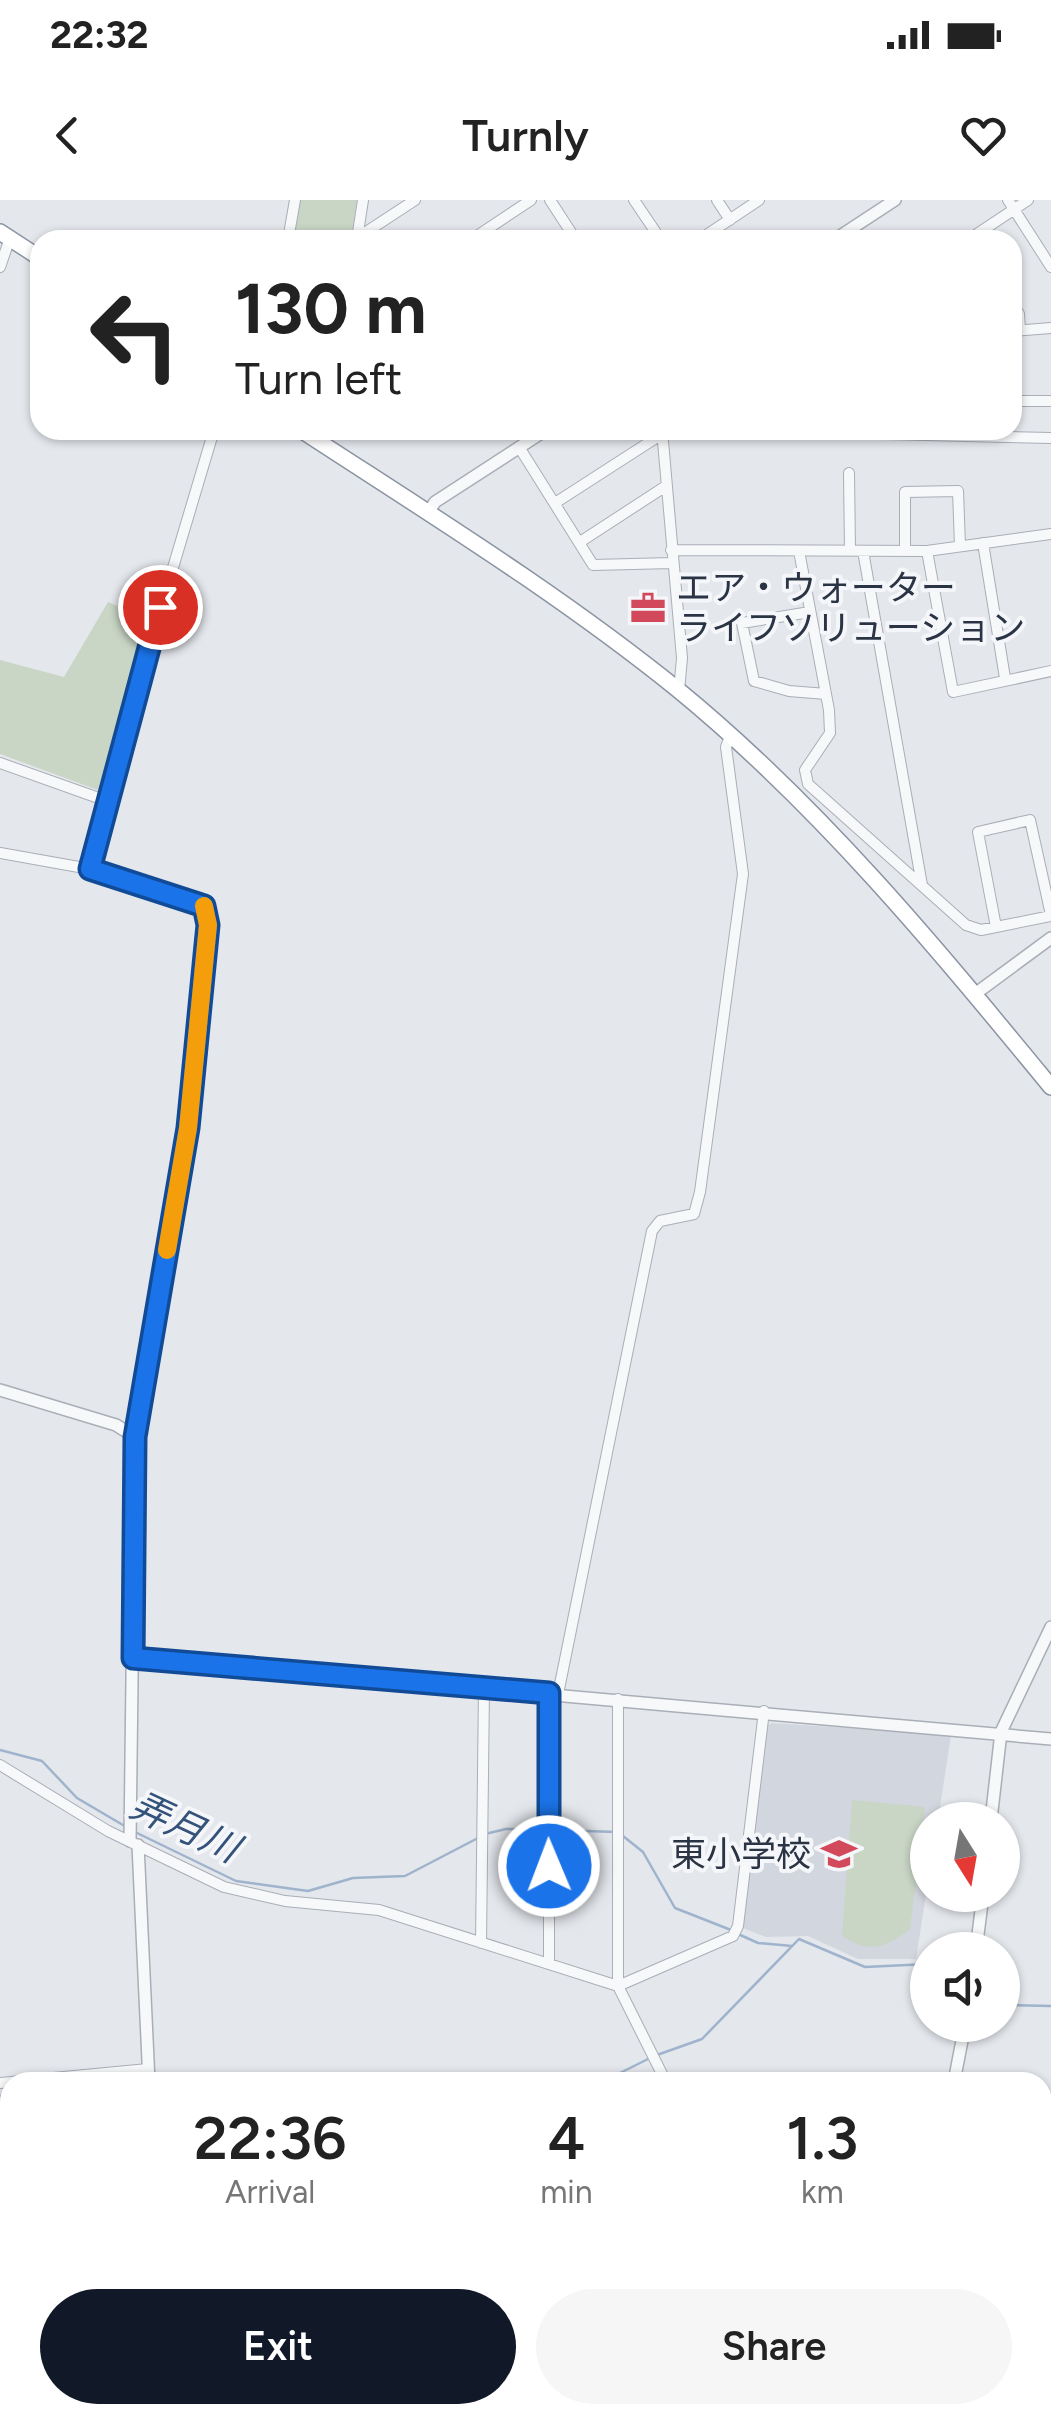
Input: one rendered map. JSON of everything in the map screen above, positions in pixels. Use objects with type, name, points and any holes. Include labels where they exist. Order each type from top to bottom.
[{"type":"highway","points":[[5,235],[30,251]]},
{"type":"highway","points":[[316,440],[585,618],[679,691],[837,836],[1051,1087]]},
{"type":"street","points":[[290,230],[295,200]]},
{"type":"street","points":[[358,230],[363,200]]},
{"type":"street","points":[[370,230],[415,200]]},
{"type":"street","points":[[486,230],[531,200]]},
{"type":"street","points":[[550,200],[570,230]]},
{"type":"street","points":[[634,200],[654,230]]},
{"type":"street","points":[[717,200],[730,220]]},
{"type":"street","points":[[714,230],[759,200]]},
{"type":"street","points":[[849,230],[895,200]]},
{"type":"street","points":[[982,230],[1011,205],[1028,200]]},
{"type":"street","points":[[1011,205],[1051,267]]},
{"type":"street","points":[[0,267],[5,235]]},
{"type":"street","points":[[1022,330],[1051,328]]},
{"type":"street","points":[[1022,401],[1051,401]]},
{"type":"street","points":[[1022,438],[1051,438]]},
{"type":"street","points":[[90,869],[211,440]]},
{"type":"street","points":[[428,513],[435,502],[519,448],[525,440]]},
{"type":"street","points":[[555,503],[650,440]]},
{"type":"street","points":[[663,440],[682,658],[679,691]]},
{"type":"street","points":[[519,448],[593,565],[672,563]]},
{"type":"street","points":[[849,473],[850,550]]},
{"type":"street","points":[[580,542],[666,486]]},
{"type":"street","points":[[905,551],[906,492],[958,491],[960,546]]},
{"type":"street","points":[[672,550],[926,551],[1051,534]]},
{"type":"street","points":[[926,551],[952,692],[1006,682],[983,543]]},
{"type":"street","points":[[799,550],[830,733],[805,770],[808,784],[966,925],[981,930],[1051,915],[1030,820],[978,832],[996,926]]},
{"type":"street","points":[[864,551],[922,886]]},
{"type":"street","points":[[810,612],[742,623],[754,681],[789,691],[826,694]]},
{"type":"street","points":[[1005,678],[1051,670]]},
{"type":"street","points":[[548,1964],[553,1693],[652,1231],[660,1221],[694,1214],[700,1192],[743,874],[726,748],[730,736]]},
{"type":"street","points":[[0,763],[107,801]]},
{"type":"street","points":[[0,853],[90,869],[204,906],[208,925],[188,1128],[135,1437],[134,1843],[148,2072]]},
{"type":"street","points":[[975,994],[1051,938]]},
{"type":"street","points":[[0,1390],[116,1425],[135,1437]]},
{"type":"street","points":[[993,1802],[1002,1732],[1051,1627]]},
{"type":"street","points":[[133,1658],[1051,1738]]},
{"type":"street","points":[[481,1943],[484,1688]]},
{"type":"street","points":[[618,1699],[618,1986],[661,2072]]},
{"type":"street","points":[[0,1764],[134,1843],[249,1895],[379,1910],[618,1986],[733,1936],[764,1711]]},
{"type":"street","points":[[956,2072],[962,2042]]},
{"type":"street","points":[[109,2072],[148,2068]]},
{"type":"shaded area","name":"東小学校","points":[[772,1723],[951,1735],[941,1802],[910,1802],[910,1912],[923,1912],[920,1932],[910,1932],[910,1959],[858,1959],[808,1936],[766,1937],[743,1928],[765,1726]]},
{"type":"green space","points":[[300,200],[357,200],[352,230],[296,230]]},
{"type":"green space","points":[[108,602],[150,619],[103,792],[0,754],[0,660],[64,677]]},
{"type":"green space","points":[[852,1800],[910,1806],[910,1929],[893,1941],[869,1947],[842,1936]]},
{"type":"waterway","name":"弄月川","points":[[0,1750],[42,1761],[77,1798],[128,1828]]},
{"type":"waterway","name":"弄月川","points":[[485,1834],[506,1829],[547,1830]]},
{"type":"waterway","name":"弄月川","points":[[555,1830],[616,1832]]},
{"type":"waterway","name":"弄月川","points":[[135,1832],[236,1881],[308,1891],[353,1878],[405,1876],[478,1838]]},
{"type":"waterway","name":"弄月川","points":[[623,1836],[643,1852],[675,1908],[731,1930]]},
{"type":"waterway","name":"弄月川","points":[[738,1934],[758,1943],[792,1946]]},
{"type":"waterway","points":[[657,2055],[702,2039],[799,1939],[865,1967],[910,1965]]},
{"type":"waterway","points":[[1020,2005],[1051,2006]]},
{"type":"waterway","points":[[622,2072],[650,2058]]},
{"type":"slow traffic","points":[[167,1250],[188,1128],[208,925],[204,906]]},
{"type":"place","name":"エア・ウォーター ライフソリューション","points":[[648,608]]},
{"type":"place","name":"東小学校","points":[[839,1854]]},
{"type":"route","points":[[160,607],[90,869],[204,906],[208,925],[188,1128],[135,1437],[138,1461],[133,1658],[549,1693],[549,1866]]}]
